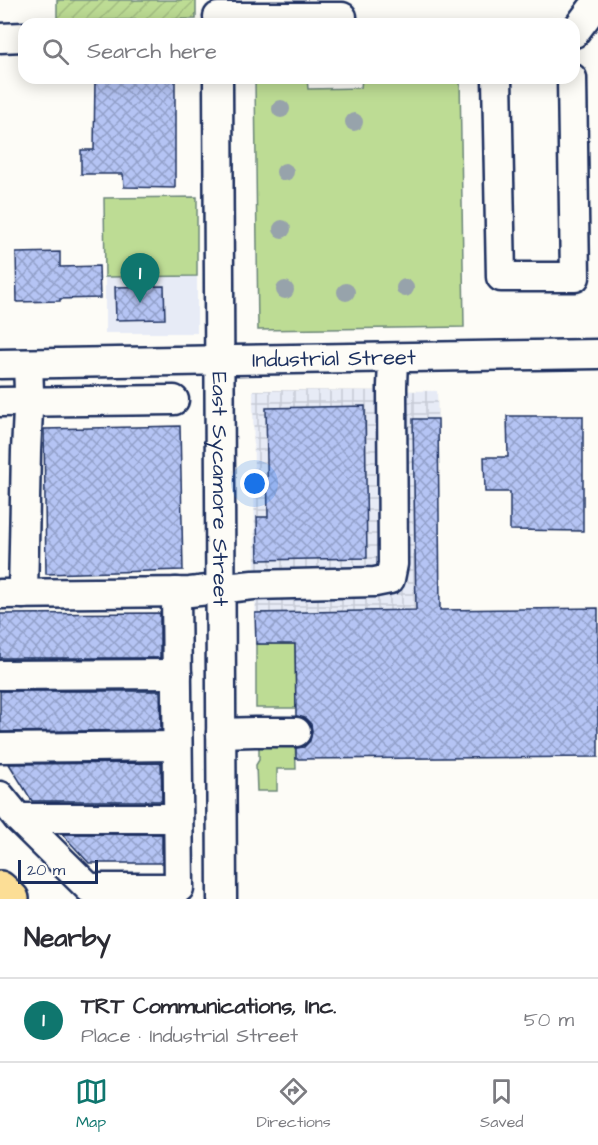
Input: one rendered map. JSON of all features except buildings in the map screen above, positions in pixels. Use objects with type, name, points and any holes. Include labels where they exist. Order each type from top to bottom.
[{"type":"main road","points":[[0,888],[12,899]]},
{"type":"street","points":[[580,25],[592,9],[598,6]]},
{"type":"street","points":[[218,14],[342,17]]},
{"type":"street","points":[[0,38],[18,37]]},
{"type":"street","name":"East Sycamore Street","points":[[218,84],[222,899]]},
{"type":"street","points":[[497,84],[501,277],[575,277],[572,84]]},
{"type":"street","name":"Industrial Street","points":[[0,364],[598,354]]},
{"type":"street","points":[[28,364],[29,402],[26,452],[11,594],[190,592],[253,585],[375,582],[390,579],[393,564],[393,358]]},
{"type":"street","points":[[0,402],[174,400]]},
{"type":"street","points":[[0,796],[18,818],[89,888],[179,888],[176,592]]},
{"type":"street","points":[[0,675],[177,674]]},
{"type":"street","points":[[221,724],[255,732],[296,724]]},
{"type":"street","points":[[0,747],[177,746]]},
{"type":"street","points":[[18,818],[178,818]]},
{"type":"shaded area","points":[[197,276],[197,333],[105,333],[105,277]]},
{"type":"shaded area","points":[[253,390],[437,391],[441,641],[256,644]]},
{"type":"green space","points":[[57,0],[196,0],[196,18],[57,18]]},
{"type":"green space","points":[[255,84],[308,84],[308,89],[361,88],[361,84],[460,84],[464,327],[258,330]]},
{"type":"green space","points":[[197,197],[197,276],[105,277],[104,198]]},
{"type":"green space","points":[[256,644],[295,644],[296,708],[256,708]]},
{"type":"green space","points":[[295,739],[296,769],[277,769],[277,791],[257,791],[256,765],[259,760],[259,740]]},
{"type":"place","name":"TRT Communications, Inc.","points":[[140,303]]}]
